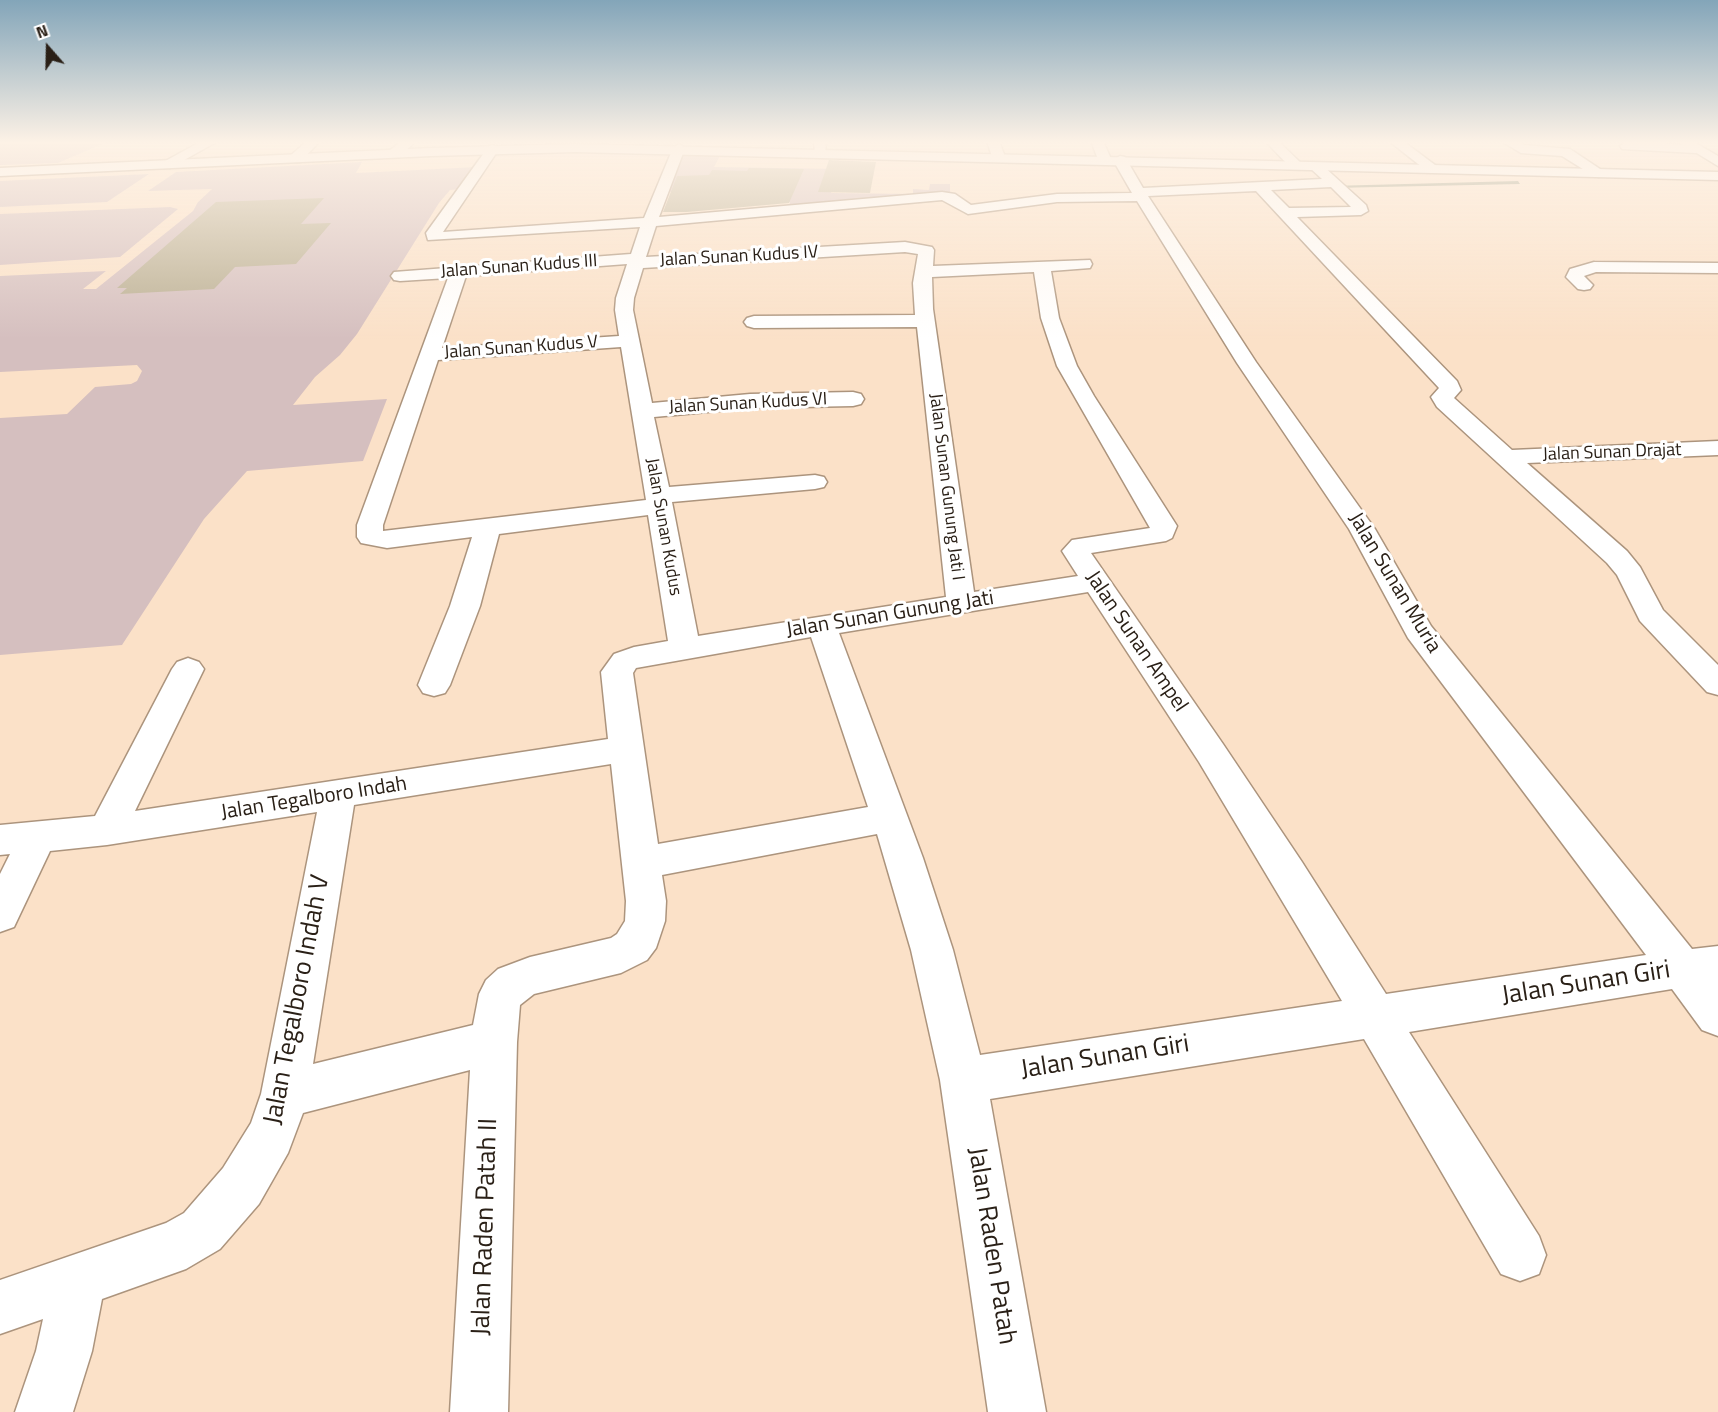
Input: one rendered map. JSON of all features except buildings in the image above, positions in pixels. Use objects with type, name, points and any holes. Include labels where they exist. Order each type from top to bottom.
[{"type":"street","points":[[453,207],[433,235],[436,237],[820,207]]},
{"type":"street","name":"Jalan Sunan Kudus","points":[[654,207],[624,304],[685,648]]},
{"type":"street","points":[[964,207],[968,210]]},
{"type":"street","points":[[949,212],[991,207]]},
{"type":"street","name":"Jalan Sunan Muria","points":[[1148,207],[1247,363],[1357,520],[1419,631],[1700,967],[1718,1015]]},
{"type":"street","points":[[1280,207],[1449,387],[1450,390],[1442,397],[1445,402],[1617,557],[1630,573],[1650,614],[1718,684]]},
{"type":"street","points":[[1286,213],[1361,211],[1360,207]]},
{"type":"street","name":"Jalan Sunan Kudus IV","points":[[637,261],[917,247],[929,244],[922,289],[931,372]]},
{"type":"street","name":"Jalan Sunan Kudus III","points":[[400,276],[637,261]]},
{"type":"street","points":[[924,272],[1084,264]]},
{"type":"street","name":"Jalan Sunan Ampel","points":[[1042,266],[1050,318],[1061,351],[1083,396],[1164,526],[1162,532],[1157,535],[1094,544],[1077,549],[1078,555],[1211,753],[1288,873],[1520,1255]]},
{"type":"street","points":[[1584,285],[1575,277],[1576,273],[1594,267],[1718,268]]},
{"type":"street","name":"Jalan Sunan Kudus V","points":[[459,271],[430,355],[629,340]]},
{"type":"street","points":[[754,322],[925,321]]},
{"type":"street","points":[[430,355],[370,525],[369,535],[374,539],[387,540],[488,527],[659,501],[815,482]]},
{"type":"street","name":"Jalan Sunan Gunung Jati I","points":[[931,372],[961,603]]},
{"type":"street","name":"Jalan Sunan Kudus VI","points":[[642,411],[750,401],[853,399]]},
{"type":"street","name":"Jalan Sunan Drajat","points":[[1506,457],[1718,448]]},
{"type":"street","points":[[434,685],[465,606],[488,527]]},
{"type":"street","name":"Jalan Sunan Gunung Jati","points":[[685,648],[1095,582]]},
{"type":"street","points":[[822,626],[890,817],[932,950],[963,1080]]},
{"type":"street","points":[[685,648],[634,657],[620,666],[616,679],[642,863],[890,817]]},
{"type":"street","points":[[107,830],[188,669]]},
{"type":"street","name":"Jalan Tegalboro Indah","points":[[18,839],[107,830],[626,749]]},
{"type":"street","name":"Jalan Tegalboro Indah V","points":[[0,1307],[167,1250],[202,1231],[234,1194],[258,1160],[271,1136],[285,1094],[338,795]]},
{"type":"street","points":[[0,915],[18,839]]},
{"type":"street","name":"Jalan Raden Patah II","points":[[479,1412],[494,1042],[498,1002],[501,994],[513,983],[530,976],[603,959],[632,947],[641,935],[645,921],[642,863]]},
{"type":"street","name":"Jalan Sunan Giri","points":[[963,1080],[1700,967]]},
{"type":"street","points":[[285,1094],[494,1042]]},
{"type":"street","name":"Jalan Raden Patah","points":[[963,1080],[1017,1412]]},
{"type":"street","points":[[44,1412],[64,1350],[79,1280]]},
{"type":"shaded area","points":[[170,207],[178,209],[120,257],[0,265],[0,214]]},
{"type":"shaded area","points":[[195,207],[437,207],[357,334],[340,355],[315,377],[293,405],[387,399],[363,461],[247,471],[204,519],[122,645],[0,655],[0,418],[67,414],[95,387],[131,384],[137,381],[142,371],[137,365],[0,372],[0,276],[106,271],[83,289],[96,289]]}]
